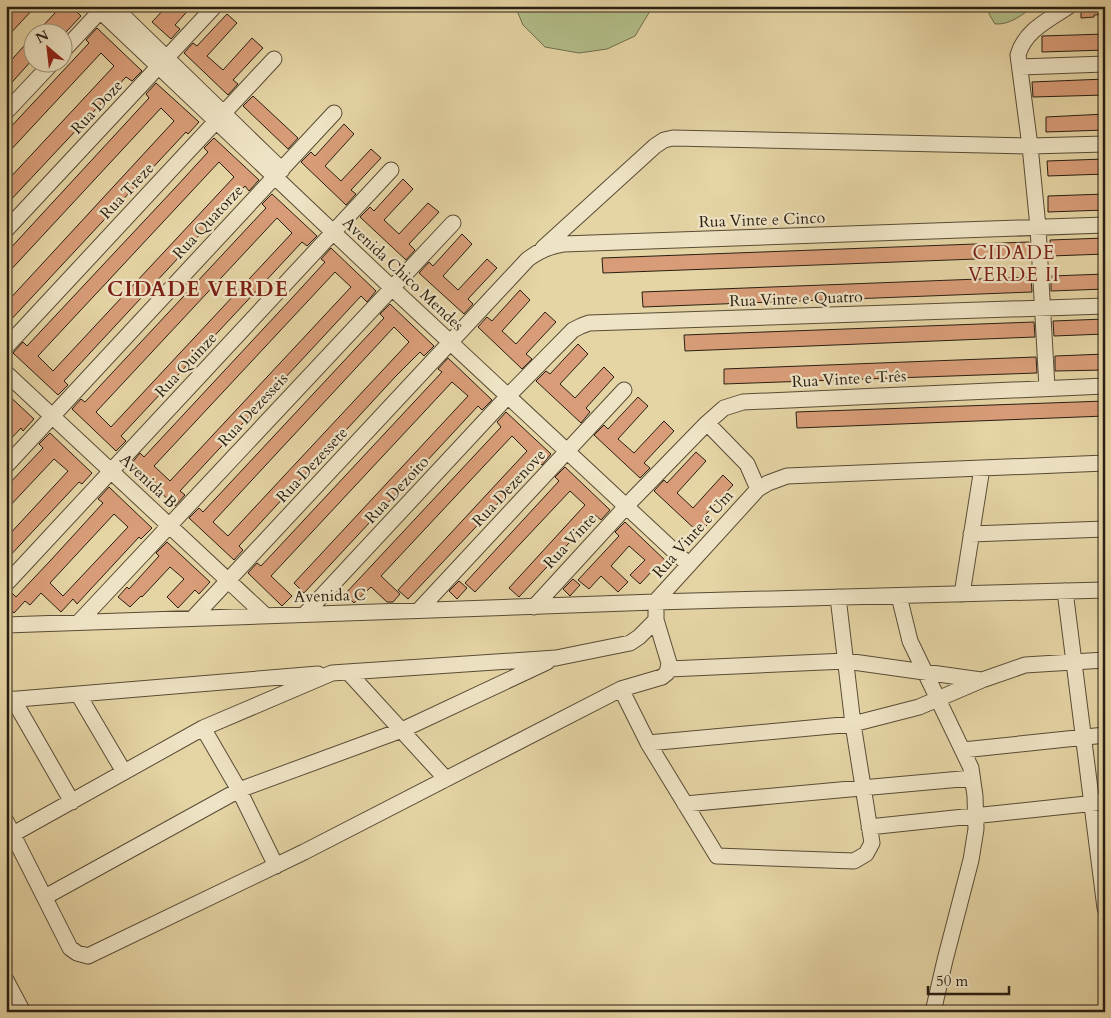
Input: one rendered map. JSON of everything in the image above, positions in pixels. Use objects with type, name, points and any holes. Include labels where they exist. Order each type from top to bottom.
[{"type":"street","points":[[1047,388],[1038,227],[1018,55],[1021,44],[1029,34],[1069,6]]},
{"type":"street","points":[[72,41],[103,8]]},
{"type":"street","name":"Avenida Chico Mendes","points":[[103,8],[163,62],[454,340],[692,561]]},
{"type":"street","name":"Rua Doze","points":[[6,230],[213,8]]},
{"type":"street","name":"Rua Treze","points":[[6,348],[274,59]]},
{"type":"street","points":[[1020,67],[1105,64]]},
{"type":"street","points":[[6,112],[44,72]]},
{"type":"street","name":"Rua Quatorze","points":[[6,466],[334,113]]},
{"type":"street","points":[[538,252],[655,146],[664,140],[673,138],[1030,146],[1105,144]]},
{"type":"street","name":"Rua Quinze","points":[[6,584],[390,170]]},
{"type":"street","name":"Rua Dezesseis","points":[[79,622],[453,223]]},
{"type":"street","name":"Rua Vinte e Cinco","points":[[454,340],[528,259],[551,246],[563,244],[1105,225]]},
{"type":"street","name":"Rua Vinte e Quatro","points":[[511,393],[573,330],[590,323],[1105,306]]},
{"type":"street","name":"Rua Dezessete","points":[[192,618],[454,340]]},
{"type":"street","name":"Avenida B","points":[[6,373],[266,616]]},
{"type":"street","name":"Rua Vinte e Três","points":[[630,503],[707,423],[724,408],[744,402],[1105,386]]},
{"type":"street","name":"Rua Dezenove","points":[[419,610],[624,390]]},
{"type":"street","name":"Rua Dezoito","points":[[305,614],[511,393]]},
{"type":"street","points":[[707,423],[747,464],[758,489],[787,476],[1105,463]]},
{"type":"street","points":[[962,594],[982,468]]},
{"type":"street","name":"Rua Vinte e Um","points":[[655,602],[758,489]]},
{"type":"street","name":"Rua Vinte","points":[[534,606],[630,503]]},
{"type":"street","points":[[971,534],[1105,528]]},
{"type":"street","name":"Avenida C","points":[[6,625],[655,602],[1105,590]]},
{"type":"street","points":[[1065,591],[1083,738],[1098,803],[1105,908]]},
{"type":"street","points":[[899,596],[910,641],[963,750],[971,768],[972,778],[976,829],[971,860],[945,960],[934,1012]]},
{"type":"street","points":[[621,689],[648,743],[716,856],[854,861],[866,854],[872,843],[854,724],[838,597]]},
{"type":"street","points":[[6,821],[10,837],[45,898],[70,948],[77,953],[88,956],[276,866],[621,689],[662,677],[669,669],[669,663],[656,620],[655,602]]},
{"type":"street","points":[[72,802],[10,700],[332,673],[556,658],[630,643],[656,620]]},
{"type":"street","points":[[45,898],[238,790],[402,730],[556,658]]},
{"type":"street","points":[[648,743],[854,724],[919,707],[982,680],[1025,665],[1105,660]]},
{"type":"street","points":[[669,669],[846,661],[982,680]]},
{"type":"street","points":[[348,672],[446,779]]},
{"type":"street","points":[[10,837],[203,728],[332,673]]},
{"type":"street","points":[[78,694],[124,772]]},
{"type":"street","points":[[203,728],[238,790],[276,866]]},
{"type":"street","points":[[963,750],[1105,735]]},
{"type":"street","points":[[685,804],[972,778]]},
{"type":"street","points":[[870,827],[1098,803]]},
{"type":"street","points":[[6,980],[23,1012]]},
{"type":"green space","points":[[515,6],[653,6],[635,36],[607,49],[579,53],[545,47],[523,25]]},
{"type":"green space","points":[[990,6],[1034,6],[1011,21],[995,24],[989,14]]},
{"type":"building","points":[[15,6],[36,6],[6,38],[6,15]]},
{"type":"building","points":[[48,6],[71,6],[81,16],[72,26],[72,22],[46,22],[55,13]]},
{"type":"building","points":[[167,6],[192,6],[175,25],[180,29],[171,39],[152,22]]},
{"type":"building","points":[[1081,6],[1105,6],[1105,14],[1081,18]]},
{"type":"building","points":[[227,14],[237,23],[207,56],[223,70],[252,38],[263,48],[233,80],[238,84],[228,95],[184,53],[193,43],[197,46]]},
{"type":"building","points":[[97,28],[142,71],[132,81],[126,77],[6,205],[6,182],[114,66],[101,53],[6,155],[6,132],[62,72],[72,72],[72,61],[89,43],[86,40]]},
{"type":"building","points":[[1105,34],[1105,50],[1042,52],[1042,36]]},
{"type":"building","points":[[22,48],[22,71],[6,89],[6,66]]},
{"type":"building","points":[[1105,79],[1105,95],[1033,97],[1032,82]]},
{"type":"building","points":[[156,83],[199,122],[188,134],[186,132],[6,325],[6,303],[174,121],[161,108],[6,275],[6,253],[149,98],[146,94]]},
{"type":"building","points":[[253,96],[298,138],[288,149],[243,106]]},
{"type":"building","points":[[1105,114],[1105,130],[1046,132],[1046,117]]},
{"type":"building","points":[[344,124],[354,134],[325,166],[341,181],[371,149],[381,158],[351,190],[356,194],[346,205],[301,162],[311,152],[315,156]]},
{"type":"building","points":[[214,138],[259,180],[249,191],[245,186],[64,381],[68,385],[58,395],[13,353],[23,342],[27,346],[175,188],[208,152],[204,148]],"holes":[[[219,162],[234,177],[53,371],[38,356]]]},
{"type":"building","points":[[1105,159],[1105,174],[1048,176],[1047,161]]},
{"type":"building","points":[[403,179],[413,189],[384,220],[399,234],[428,203],[439,212],[409,244],[415,250],[406,260],[360,217],[370,207],[374,211]]},
{"type":"building","points":[[272,194],[317,236],[307,246],[302,242],[121,436],[126,441],[116,451],[72,409],[81,399],[85,402],[266,208],[262,204]],"holes":[[[277,218],[292,233],[111,427],[96,412]]]},
{"type":"building","points":[[1105,194],[1105,210],[1048,212],[1048,196]]},
{"type":"building","points":[[462,234],[472,244],[443,276],[458,290],[487,259],[497,268],[468,299],[473,304],[464,314],[419,273],[429,262],[433,266]]},
{"type":"building","points":[[1105,238],[1105,254],[1051,256],[1050,240]]},
{"type":"building","points":[[1029,242],[1030,257],[603,273],[602,258]]},
{"type":"building","points":[[331,248],[376,291],[367,302],[361,296],[180,491],[185,495],[175,506],[131,464],[140,453],[144,457],[292,298],[325,262],[321,259]],"holes":[[[335,272],[351,287],[170,481],[154,466]]]},
{"type":"building","points":[[1105,274],[1105,289],[1051,291],[1051,276]]},
{"type":"building","points":[[1031,277],[1032,292],[643,307],[642,292]]},
{"type":"building","points":[[520,290],[530,300],[502,331],[516,344],[545,312],[556,322],[526,354],[532,359],[522,369],[478,327],[487,317],[492,321]]},
{"type":"building","points":[[390,304],[434,346],[424,356],[420,352],[396,376],[239,546],[243,550],[234,560],[189,518],[199,508],[203,512],[384,318],[380,314]],"holes":[[[394,327],[409,342],[228,536],[213,522]]]},
{"type":"building","points":[[1105,319],[1105,334],[1054,336],[1053,321]]},
{"type":"building","points":[[1034,322],[1035,337],[685,351],[684,335]]},
{"type":"building","points":[[578,344],[588,354],[560,384],[575,398],[604,367],[614,377],[586,408],[590,412],[581,423],[536,381],[546,371],[550,374]]},
{"type":"building","points":[[1105,354],[1105,370],[1055,371],[1055,356]]},
{"type":"building","points":[[1036,357],[1037,373],[724,384],[724,369]]},
{"type":"building","points":[[448,358],[492,400],[482,410],[478,406],[304,593],[294,583],[468,396],[452,382],[271,576],[292,596],[282,606],[248,573],[257,563],[261,566],[442,372],[438,369]]},
{"type":"building","points":[[6,393],[34,419],[23,431],[21,428],[6,444]]},
{"type":"building","points":[[638,397],[648,406],[618,439],[634,453],[664,421],[674,431],[644,463],[650,468],[640,478],[594,435],[604,425],[608,429]]},
{"type":"building","points":[[1105,401],[1105,416],[797,428],[796,412]]},
{"type":"building","points":[[506,412],[551,454],[542,465],[538,461],[408,599],[398,590],[527,451],[512,436],[381,576],[400,594],[393,602],[387,602],[371,587],[354,603],[345,594],[501,427],[497,422]]},
{"type":"building","points":[[50,433],[92,473],[82,484],[79,482],[6,560],[6,538],[68,471],[54,459],[6,510],[6,487],[43,448],[39,444]]},
{"type":"building","points":[[696,452],[706,461],[677,493],[693,508],[723,475],[733,485],[703,517],[709,523],[699,533],[654,491],[664,480],[667,483]]},
{"type":"building","points":[[565,467],[610,510],[601,520],[595,515],[519,597],[509,588],[585,505],[570,491],[475,592],[465,583],[559,481],[555,477]]},
{"type":"building","points":[[109,487],[152,528],[141,539],[139,537],[77,604],[73,599],[61,612],[41,593],[30,605],[25,601],[14,613],[6,605],[6,598],[12,593],[16,597],[50,561],[103,503],[98,499]],"holes":[[[114,514],[128,527],[63,596],[50,583]]]},
{"type":"building","points":[[625,522],[669,564],[660,574],[654,569],[640,584],[630,575],[645,560],[629,546],[611,566],[628,582],[618,592],[601,576],[589,589],[578,580],[619,536],[615,532]]},
{"type":"building","points":[[167,542],[210,582],[199,594],[195,590],[178,608],[167,597],[184,579],[170,567],[130,607],[118,597],[127,587],[129,589],[159,556],[156,553]]},
{"type":"building","points":[[573,579],[580,585],[570,596],[563,589]]},
{"type":"building","points":[[459,581],[467,588],[457,599],[449,591]]},
{"type":"district","name":"CIDADE VERDE II","points":[[1014,264]]},
{"type":"district","name":"CIDADE VERDE","points":[[198,289]]}]
